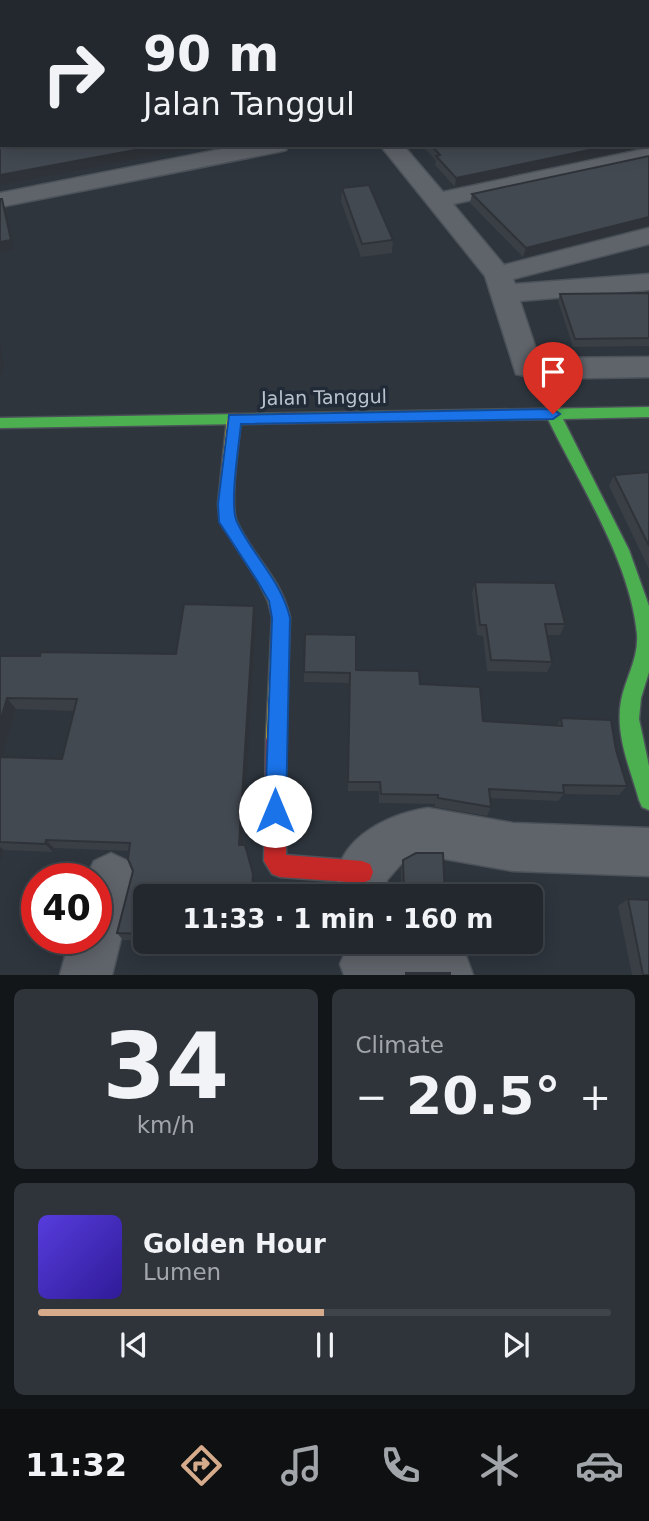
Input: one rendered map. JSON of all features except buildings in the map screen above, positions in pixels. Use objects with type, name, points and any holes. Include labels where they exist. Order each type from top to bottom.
[{"type":"street","points":[[0,200],[268,147]]},
{"type":"street","points":[[393,147],[501,284],[527,367],[649,367]]},
{"type":"street","points":[[435,201],[649,155]]},
{"type":"street","points":[[501,284],[637,239],[649,271]]},
{"type":"street","points":[[501,284],[649,282]]},
{"type":"street","name":"Jalan Tanggul","points":[[0,423],[649,412]]},
{"type":"street","points":[[553,414],[638,571],[648,661],[639,674],[630,710],[649,800]]},
{"type":"street","points":[[234,419],[226,504],[228,522],[264,576],[277,600],[281,618],[275,761],[275,861],[280,866],[363,884],[383,848],[405,835],[428,832],[513,847],[649,852]]},
{"type":"street","points":[[86,975],[92,954]]},
{"type":"street","points":[[366,960],[447,975]]},
{"type":"traffic: fast","points":[[0,423],[649,412]]},
{"type":"traffic: fast","points":[[553,414],[620,550],[640,606],[646,644],[631,698],[630,719],[635,754],[649,800]]},
{"type":"traffic: slow","points":[[234,419],[226,504],[228,522],[264,576],[277,600],[281,617],[276,740]]},
{"type":"traffic: jam","points":[[276,740],[275,861],[280,866],[362,872]]},
{"type":"route","points":[[275,811],[280,608],[264,576],[228,522],[226,504],[234,419],[553,414]]}]
